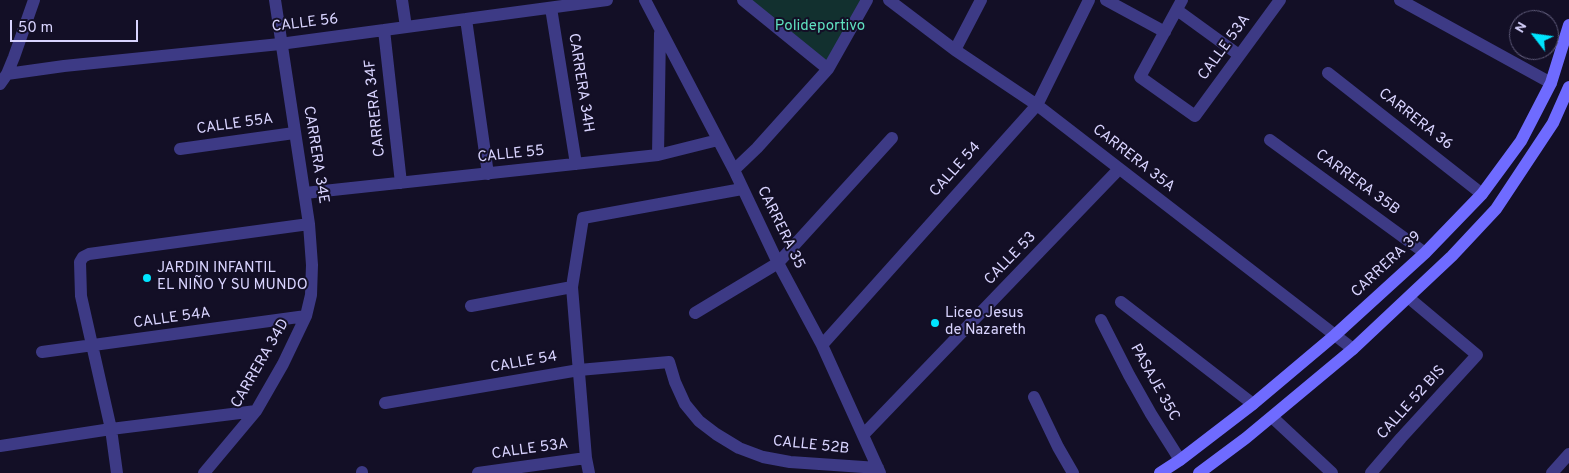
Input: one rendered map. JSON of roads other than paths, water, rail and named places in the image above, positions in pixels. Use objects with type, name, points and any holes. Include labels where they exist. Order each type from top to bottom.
[{"type":"main road","name":"CARRERA 39","points":[[1160,473],[1253,404],[1335,335],[1425,253],[1482,194],[1521,141],[1551,83],[1569,25]]},
{"type":"main road","points":[[1199,473],[1272,417],[1353,349],[1452,256],[1496,209],[1553,123],[1569,87]]},
{"type":"street","points":[[3,79],[14,57],[34,0]]},
{"type":"street","name":"CARRERA 34E","points":[[275,0],[280,44],[309,224],[312,265],[311,295],[306,316]]},
{"type":"street","points":[[402,0],[406,27]]},
{"type":"street","name":"CALLE 56","points":[[3,79],[64,66],[280,44],[607,0]]},
{"type":"street","name":"CARRERA 35","points":[[645,0],[734,170],[778,263],[822,345],[879,471]]},
{"type":"street","points":[[744,0],[828,69]]},
{"type":"street","points":[[734,170],[758,148],[828,69],[867,0]]},
{"type":"street","name":"CARRERA 35A","points":[[889,0],[954,50],[1037,105],[1353,349]]},
{"type":"street","points":[[954,50],[981,0]]},
{"type":"street","name":"CALLE 54","points":[[822,345],[1037,105],[1089,0]]},
{"type":"street","points":[[1106,0],[1165,32],[1179,5],[1239,56]]},
{"type":"street","name":"CALLE 53A","points":[[1165,32],[1140,77],[1195,116],[1280,0]]},
{"type":"street","points":[[1400,0],[1551,83]]},
{"type":"street","name":"CARRERA 34H","points":[[551,8],[576,164]]},
{"type":"street","points":[[466,19],[488,174]]},
{"type":"street","name":"CARRERA 34F","points":[[384,30],[401,183]]},
{"type":"street","points":[[658,155],[660,30]]},
{"type":"street","name":"CARRERA 36","points":[[1328,72],[1482,194]]},
{"type":"street","name":"CALLE 55A","points":[[180,149],[294,132]]},
{"type":"street","points":[[694,313],[778,263],[892,138]]},
{"type":"street","name":"CALLE 55","points":[[305,193],[658,155],[718,140]]},
{"type":"street","name":"CARRERA 35B","points":[[1270,140],[1425,253]]},
{"type":"street","name":"CALLE 53","points":[[863,436],[1119,169]]},
{"type":"street","points":[[589,473],[586,458],[572,287],[583,218],[742,189]]},
{"type":"street","points":[[117,473],[111,429],[81,296],[80,262],[89,254],[309,224]]},
{"type":"street","points":[[471,306],[572,287]]},
{"type":"street","name":"CALLE 52 BIS","points":[[1371,473],[1477,355],[1409,298]]},
{"type":"street","points":[[1121,302],[1253,404]]},
{"type":"street","name":"CALLE 54A","points":[[42,352],[306,316]]},
{"type":"street","name":"CARRERA 34D","points":[[204,473],[256,411],[283,364],[306,316]]},
{"type":"street","name":"PASAJE 35C","points":[[1101,320],[1133,383],[1180,460]]},
{"type":"street","name":"CALLE 54","points":[[385,403],[579,370],[669,362]]},
{"type":"street","name":"CALLE 52B","points":[[669,362],[675,382],[685,404],[699,421],[739,448],[763,457],[790,462],[879,471]]},
{"type":"street","points":[[1034,397],[1073,473]]},
{"type":"street","points":[[0,446],[111,429],[256,411]]},
{"type":"street","points":[[1272,417],[1332,473]]},
{"type":"street","points":[[1552,473],[1569,454]]},
{"type":"street","name":"CALLE 53A","points":[[478,473],[586,458]]},
{"type":"place","name":"JARDIN INFANTIL EL NIÑO Y SU MUNDO","points":[[147,278]]},
{"type":"place","name":"Liceo Jesus de Nazareth","points":[[935,323]]},
{"type":"park label","name":"Polideportivo","points":[[820,27]]}]
